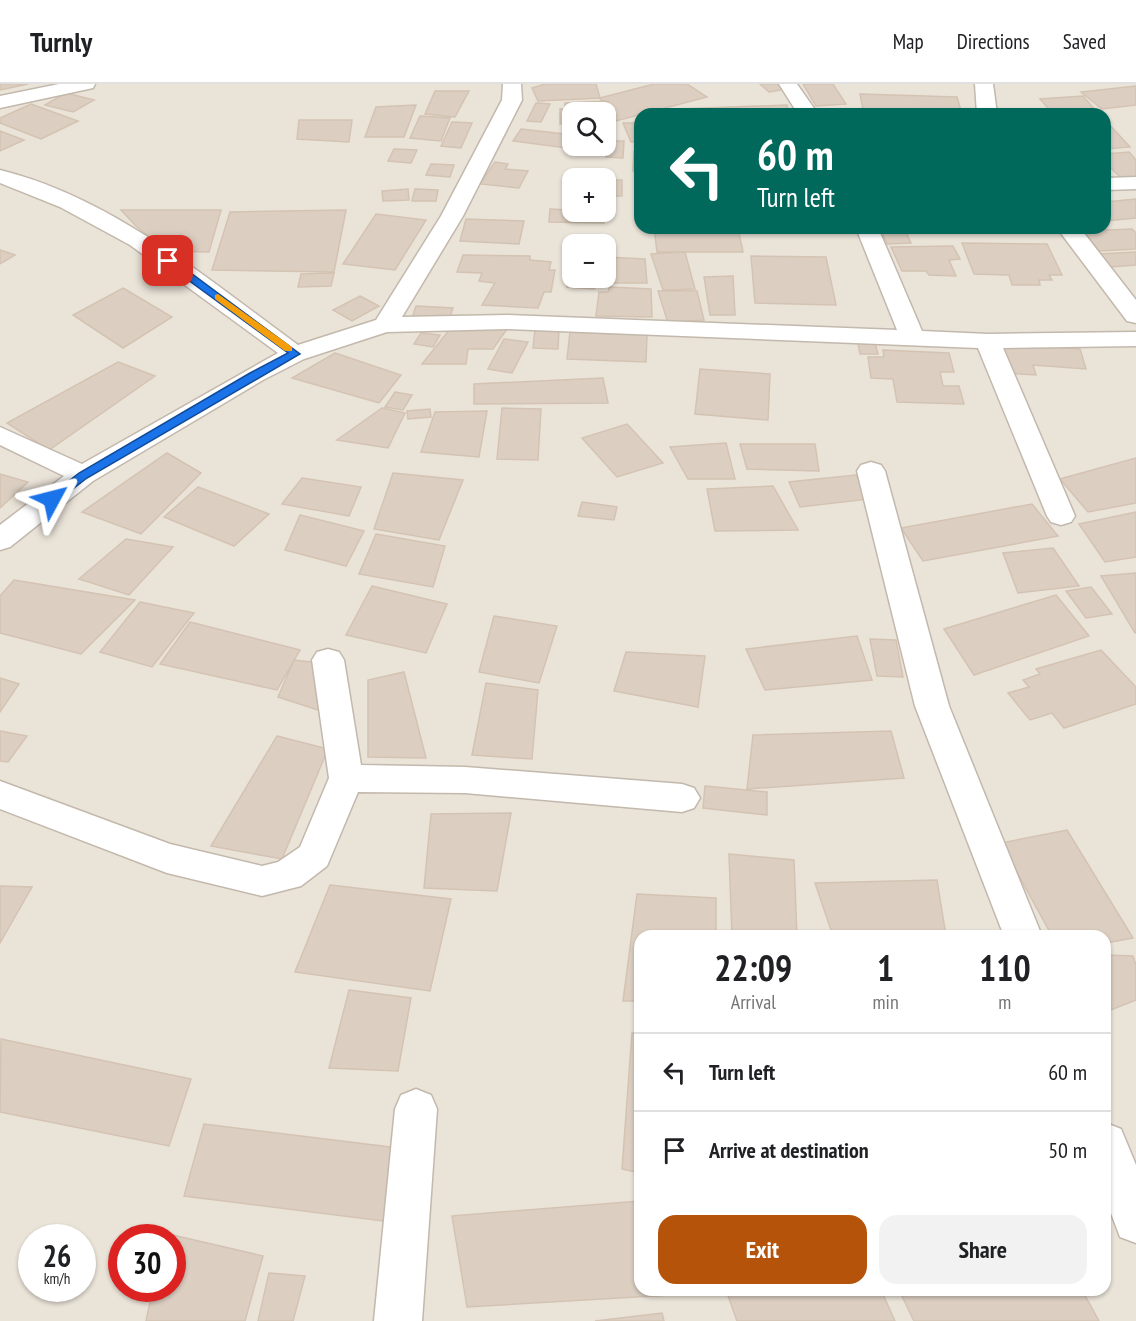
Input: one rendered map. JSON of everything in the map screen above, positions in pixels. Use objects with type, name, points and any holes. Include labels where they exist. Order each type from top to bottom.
[{"type":"street","points":[[0,102],[86,84]]},
{"type":"street","points":[[385,325],[452,216],[512,100],[512,84]]},
{"type":"street","points":[[788,84],[804,108]]},
{"type":"street","points":[[984,84],[986,108]]},
{"type":"street","points":[[0,176],[68,202],[138,240],[295,354]]},
{"type":"street","points":[[1111,184],[1136,183]]},
{"type":"street","points":[[870,234],[913,338]]},
{"type":"street","points":[[1073,234],[1136,316]]},
{"type":"street","points":[[0,540],[83,475],[254,375],[295,354],[385,325],[507,322],[988,341],[1136,339]]},
{"type":"street","points":[[988,341],[1061,516]]},
{"type":"street","points":[[0,435],[83,475]]},
{"type":"street","points":[[871,471],[932,706],[1021,930]]},
{"type":"street","points":[[0,795],[167,858],[262,881],[288,875],[314,856],[346,778],[328,660]]},
{"type":"street","points":[[346,778],[465,780],[682,798]]},
{"type":"street","points":[[398,1321],[416,1109]]},
{"type":"street","points":[[1111,1156],[1136,1221]]},
{"type":"shaded area","points":[[0,84],[1136,84],[1136,1321],[0,1321]]},
{"type":"building","points":[[0,84],[28,84],[0,90]]},
{"type":"building","points":[[545,84],[596,84],[600,98],[538,101],[532,88]]},
{"type":"building","points":[[654,84],[687,84],[707,97],[665,108],[634,108],[634,116],[616,121],[616,102],[603,102],[600,98]]},
{"type":"building","points":[[760,84],[780,84],[786,89],[769,92]]},
{"type":"building","points":[[803,84],[833,84],[846,104],[816,106]]},
{"type":"building","points":[[1136,86],[1136,105],[1101,108],[1081,92]]},
{"type":"building","points":[[435,91],[469,91],[455,117],[425,114]]},
{"type":"building","points":[[66,93],[94,100],[73,112],[45,105]]},
{"type":"building","points":[[860,94],[957,97],[960,108],[863,108]]},
{"type":"building","points":[[1083,96],[1093,108],[1048,108],[1040,99]]},
{"type":"building","points":[[536,103],[550,104],[541,122],[527,121]]},
{"type":"building","points":[[31,104],[78,121],[41,139],[0,123],[0,118]]},
{"type":"building","points":[[416,105],[404,137],[365,137],[376,107]]},
{"type":"building","points":[[787,105],[788,108],[707,108]]},
{"type":"building","points":[[560,109],[562,109],[562,124],[560,124]]},
{"type":"building","points":[[420,116],[450,118],[441,141],[410,138]]},
{"type":"building","points":[[299,120],[352,120],[349,142],[297,139]]},
{"type":"building","points":[[452,122],[472,123],[461,148],[441,146]]},
{"type":"building","points":[[623,123],[634,123],[634,142],[631,142]]},
{"type":"building","points":[[1111,126],[1130,147],[1111,149]]},
{"type":"building","points":[[521,129],[562,134],[562,147],[513,141]]},
{"type":"building","points":[[0,131],[24,140],[0,151]]},
{"type":"building","points":[[616,141],[624,141],[623,158],[606,157],[616,156]]},
{"type":"building","points":[[394,149],[417,150],[411,163],[388,161]]},
{"type":"building","points":[[1129,152],[1136,160],[1136,179],[1123,180],[1111,168],[1111,154]]},
{"type":"building","points":[[495,162],[508,164],[505,169],[528,171],[519,188],[480,184]]},
{"type":"building","points":[[431,164],[454,165],[450,177],[426,175]]},
{"type":"building","points":[[616,180],[622,180],[622,196],[616,196]]},
{"type":"building","points":[[408,189],[409,200],[383,201],[382,191]]},
{"type":"building","points":[[415,189],[438,190],[436,201],[412,201]]},
{"type":"building","points":[[1136,199],[1136,218],[1111,220],[1111,202]]},
{"type":"building","points":[[550,209],[562,210],[562,222],[604,222],[604,223],[549,222]]},
{"type":"building","points":[[121,210],[221,210],[209,252],[167,251],[136,226]]},
{"type":"building","points":[[346,210],[334,272],[212,270],[230,212]]},
{"type":"building","points":[[376,214],[426,220],[395,270],[343,264]]},
{"type":"building","points":[[466,219],[524,221],[519,244],[460,241]]},
{"type":"building","points":[[1132,229],[1136,233],[1136,249],[1099,251],[1086,234],[1111,234],[1111,230]]},
{"type":"building","points":[[655,234],[739,234],[743,252],[657,252]]},
{"type":"building","points":[[883,234],[907,234],[911,243],[887,244]]},
{"type":"building","points":[[962,243],[1047,244],[1062,275],[1049,275],[1052,280],[1039,280],[1040,285],[1012,285],[1009,275],[974,274]]},
{"type":"building","points":[[953,246],[960,259],[949,260],[956,276],[929,275],[926,271],[902,271],[891,247]]},
{"type":"building","points":[[0,250],[15,255],[0,264]]},
{"type":"building","points":[[685,252],[695,289],[663,290],[651,254]]},
{"type":"building","points":[[1136,252],[1136,265],[1110,267],[1100,254]]},
{"type":"building","points":[[463,255],[530,256],[530,260],[551,262],[549,270],[555,270],[551,292],[544,292],[538,308],[482,305],[495,283],[479,281],[482,273],[457,272]]},
{"type":"building","points":[[751,256],[826,257],[836,305],[755,303]]},
{"type":"building","points":[[616,258],[645,259],[647,283],[616,283]]},
{"type":"building","points":[[334,273],[331,286],[298,287],[301,274]]},
{"type":"building","points":[[733,276],[735,315],[710,315],[704,277]]},
{"type":"building","points":[[616,287],[651,289],[652,317],[596,316],[599,292],[608,292],[609,288]]},
{"type":"building","points":[[123,288],[172,317],[123,348],[73,315]]},
{"type":"building","points":[[658,291],[697,291],[704,320],[668,323]]},
{"type":"building","points":[[360,296],[379,306],[352,321],[333,310]]},
{"type":"building","points":[[416,306],[453,308],[449,320],[412,318]]},
{"type":"building","points":[[450,329],[507,329],[493,349],[468,349],[466,364],[422,364]]},
{"type":"building","points":[[535,329],[559,330],[558,349],[533,348]]},
{"type":"building","points":[[570,332],[647,335],[646,362],[567,359]]},
{"type":"building","points":[[421,333],[440,335],[433,347],[414,344]]},
{"type":"building","points":[[504,339],[528,342],[512,373],[488,369]]},
{"type":"building","points":[[858,343],[875,343],[878,354],[860,354]]},
{"type":"building","points":[[998,344],[1080,349],[1086,369],[1033,365],[1036,375],[1004,373]]},
{"type":"building","points":[[883,350],[949,353],[954,372],[940,372],[943,386],[959,386],[964,404],[897,402],[893,379],[871,378],[868,357],[884,357]]},
{"type":"building","points":[[335,353],[401,375],[379,403],[292,378]]},
{"type":"building","points":[[118,362],[155,376],[49,450],[7,423]]},
{"type":"building","points":[[700,369],[770,374],[768,420],[695,414]]},
{"type":"building","points":[[603,378],[608,403],[474,404],[474,384]]},
{"type":"building","points":[[395,392],[412,395],[403,410],[385,407]]},
{"type":"building","points":[[382,408],[405,413],[388,448],[337,440]]},
{"type":"building","points":[[502,408],[541,409],[538,460],[497,459]]},
{"type":"building","points":[[430,409],[431,417],[408,419],[407,411]]},
{"type":"building","points":[[487,411],[479,457],[421,452],[435,412]]},
{"type":"building","points":[[627,424],[663,463],[617,477],[582,438]]},
{"type":"building","points":[[726,443],[735,479],[688,479],[670,447]]},
{"type":"building","points":[[740,444],[815,444],[819,471],[747,469]]},
{"type":"building","points":[[167,453],[201,473],[141,534],[82,512]]},
{"type":"building","points":[[1136,458],[1136,503],[1088,512],[1060,479]]},
{"type":"building","points":[[393,473],[463,480],[439,540],[374,529]]},
{"type":"building","points":[[0,474],[28,482],[0,508]]},
{"type":"building","points":[[856,475],[869,499],[800,507],[789,482]]},
{"type":"building","points":[[302,478],[361,487],[349,516],[282,504]]},
{"type":"building","points":[[773,486],[798,530],[715,531],[707,489]]},
{"type":"building","points":[[198,487],[269,514],[234,546],[164,517]]},
{"type":"building","points":[[582,502],[617,507],[614,520],[578,516]]},
{"type":"building","points":[[1032,504],[1058,536],[923,561],[901,528]]},
{"type":"building","points":[[1136,512],[1136,557],[1105,562],[1079,524]]},
{"type":"building","points":[[300,515],[364,531],[346,566],[285,550]]},
{"type":"building","points":[[376,534],[445,546],[433,587],[359,574]]},
{"type":"building","points":[[126,539],[173,547],[129,595],[79,579]]},
{"type":"building","points":[[1053,548],[1079,586],[1018,593],[1003,553]]},
{"type":"building","points":[[1136,573],[1136,633],[1135,633],[1101,576]]},
{"type":"building","points":[[14,580],[135,600],[81,654],[0,633],[0,596]]},
{"type":"building","points":[[372,586],[447,604],[426,653],[346,635]]},
{"type":"building","points":[[1091,587],[1112,614],[1086,618],[1066,591]]},
{"type":"building","points":[[1056,595],[1089,636],[974,675],[944,629]]},
{"type":"building","points":[[140,602],[194,613],[152,667],[100,652]]},
{"type":"building","points":[[494,616],[557,626],[539,683],[479,672]]},
{"type":"building","points":[[190,622],[300,650],[277,690],[160,664]]},
{"type":"building","points":[[857,636],[872,680],[765,690],[746,649]]},
{"type":"building","points":[[870,639],[896,640],[903,677],[877,676]]},
{"type":"building","points":[[1101,650],[1136,687],[1136,704],[1064,728],[1052,713],[1030,720],[1008,693],[1029,687],[1023,680],[1040,674],[1036,669]]},
{"type":"building","points":[[626,652],[705,656],[698,707],[614,691]]},
{"type":"building","points":[[294,660],[319,663],[321,711],[278,697]]},
{"type":"building","points":[[404,672],[426,758],[368,757],[368,680]]},
{"type":"building","points":[[0,678],[19,684],[0,712]]},
{"type":"building","points":[[486,683],[538,690],[532,759],[472,755]]},
{"type":"building","points":[[0,731],[27,736],[8,762],[0,761]]},
{"type":"building","points":[[891,731],[904,778],[747,789],[753,735]]},
{"type":"building","points":[[277,736],[328,749],[282,859],[211,846]]},
{"type":"building","points":[[705,786],[767,792],[767,815],[703,808]]},
{"type":"building","points":[[511,813],[497,891],[424,888],[431,814]]},
{"type":"building","points":[[1067,830],[1133,938],[1111,942],[1111,930],[1049,930],[1001,843]]},
{"type":"building","points":[[729,854],[794,860],[797,930],[732,930]]},
{"type":"building","points":[[937,880],[945,930],[831,930],[815,883]]},
{"type":"building","points":[[330,885],[451,899],[430,991],[295,972]]},
{"type":"building","points":[[0,886],[32,887],[0,943]]},
{"type":"building","points":[[637,894],[716,898],[716,930],[634,930],[634,1001],[623,1001]]},
{"type":"building","points":[[1111,955],[1133,956],[1136,965],[1136,1000],[1111,1010]]},
{"type":"building","points":[[349,990],[411,998],[398,1071],[329,1068]]},
{"type":"building","points":[[632,1033],[634,1033],[634,1172],[622,1169]]},
{"type":"building","points":[[1,1039],[191,1079],[169,1146],[0,1112]]},
{"type":"building","points":[[204,1124],[398,1148],[383,1221],[184,1196]]},
{"type":"building","points":[[634,1201],[634,1296],[653,1296],[467,1307],[452,1216]]},
{"type":"building","points":[[186,1238],[263,1256],[245,1321],[146,1321],[150,1302],[186,1302]]},
{"type":"building","points":[[269,1273],[305,1276],[293,1321],[258,1321]]},
{"type":"building","points":[[728,1296],[884,1296],[895,1321],[737,1321]]},
{"type":"building","points":[[902,1296],[1085,1296],[1099,1321],[914,1321]]},
{"type":"building","points":[[662,1313],[664,1321],[595,1321]]},
{"type":"slow traffic","points":[[218,297],[289,349]]},
{"type":"route","points":[[52,499],[83,475],[254,375],[295,354],[168,261]]}]
